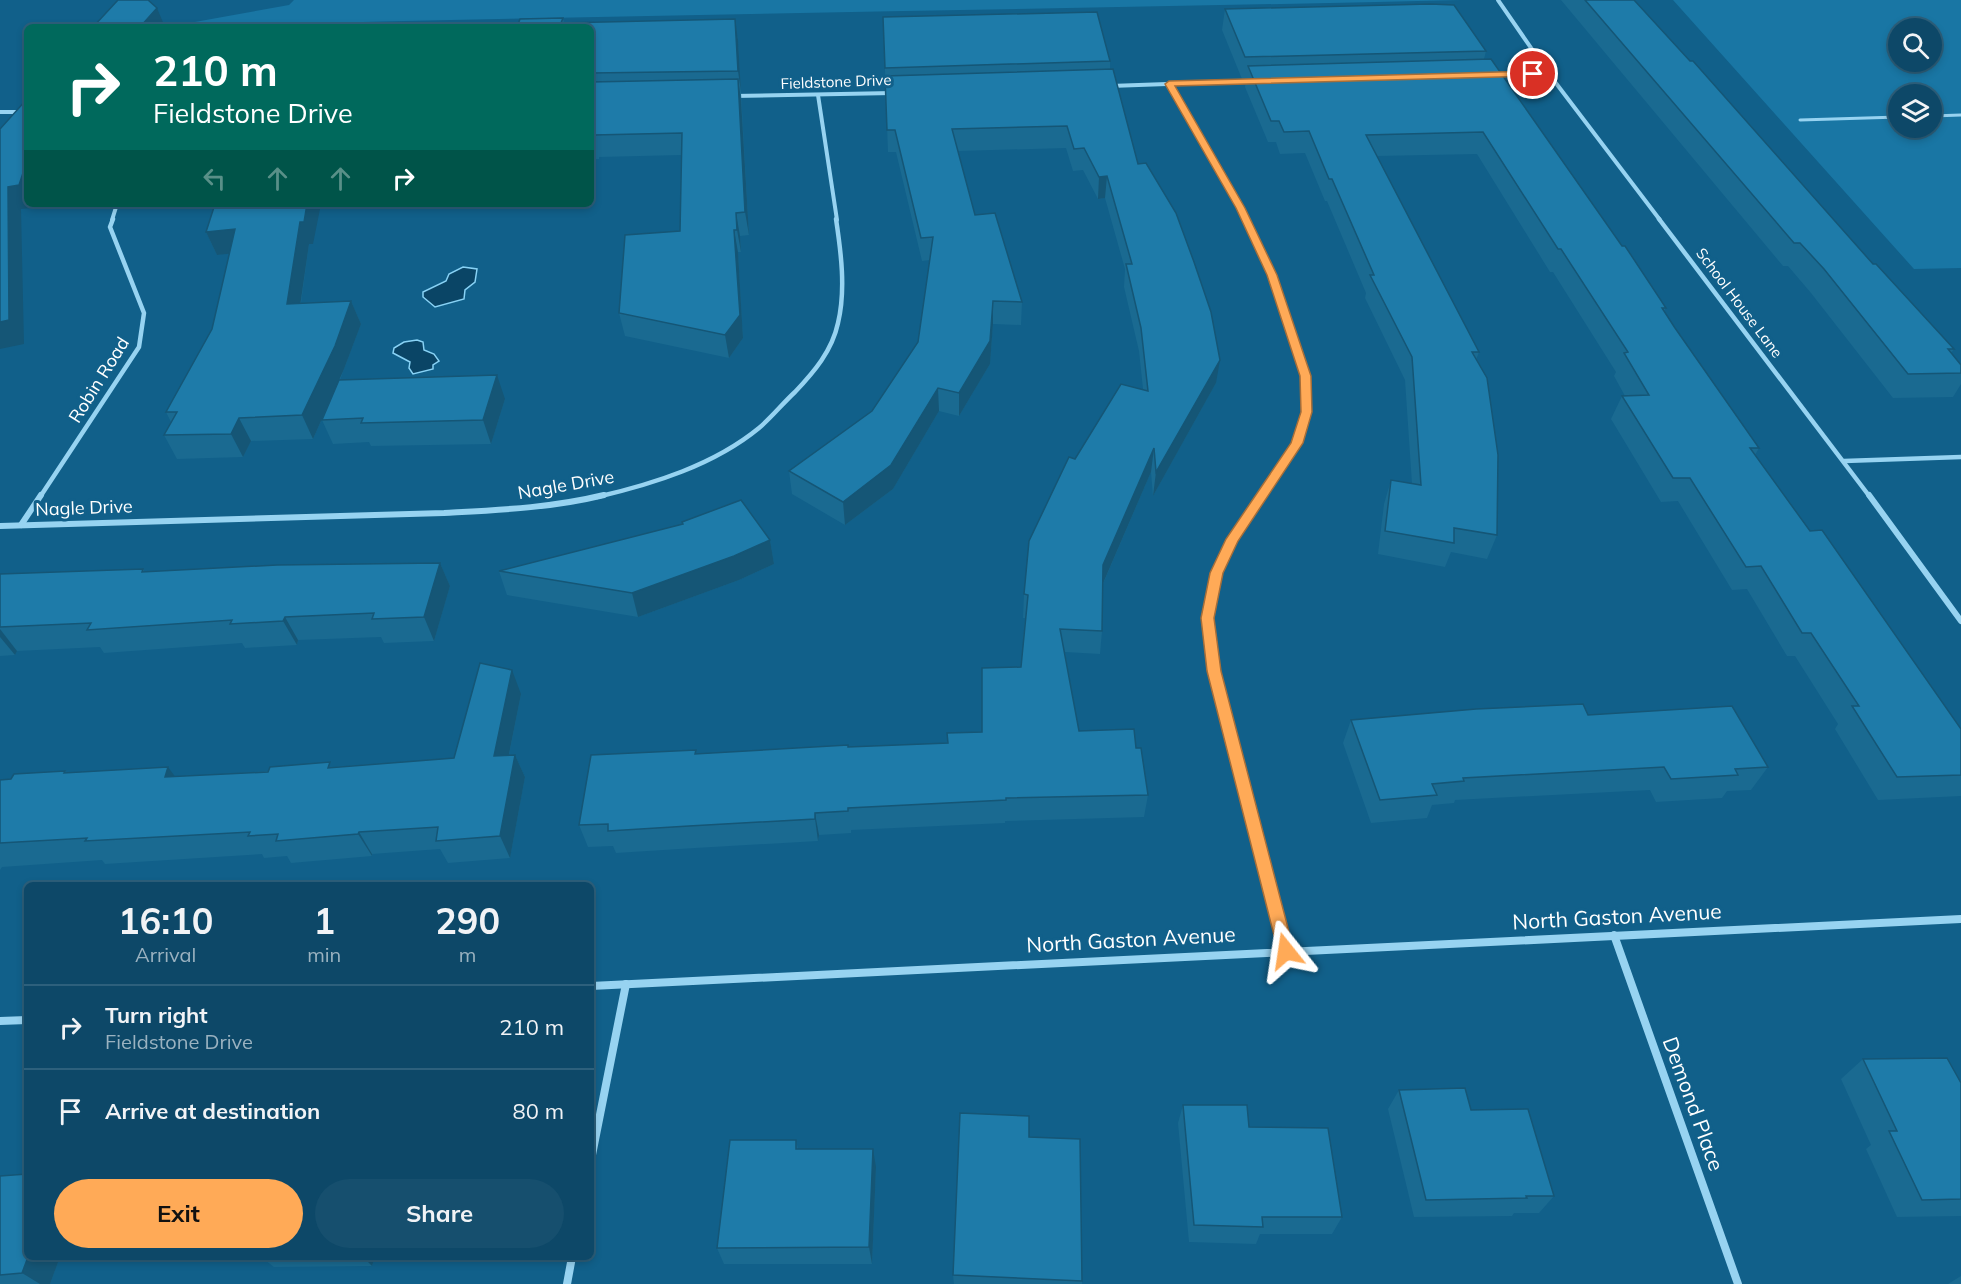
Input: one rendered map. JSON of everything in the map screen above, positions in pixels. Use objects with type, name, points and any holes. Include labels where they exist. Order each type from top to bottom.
[{"type":"street","name":"School House Lane","points":[[1498,0],[1549,74],[1844,461],[1961,621]]},
{"type":"street","points":[[1483,75],[1549,74]]},
{"type":"street","points":[[1099,86],[1262,81]]},
{"type":"street","points":[[1169,84],[1240,208],[1272,275],[1305,376],[1306,412],[1297,443],[1233,539],[1216,573],[1207,618],[1214,671],[1286,951]]},
{"type":"street","name":"Fieldstone Drive","points":[[722,96],[900,92]]},
{"type":"street","name":"Nagle Drive","points":[[0,525],[503,511],[609,495],[683,472],[745,441],[791,400],[830,349],[841,311],[843,279],[818,95]]},
{"type":"street","points":[[0,112],[24,112]]},
{"type":"street","name":"Robin Road","points":[[21,525],[139,346],[144,313],[110,227],[116,207]]},
{"type":"street","points":[[1844,461],[1961,457]]},
{"type":"street","name":"North Gaston Avenue","points":[[594,986],[1961,919]]},
{"type":"street","name":"Demond Place","points":[[1614,935],[1738,1284]]},
{"type":"street","points":[[594,1145],[626,984]]},
{"type":"street","points":[[0,1021],[24,1020]]},
{"type":"street","points":[[567,1284],[571,1260]]},
{"type":"lane","points":[[1942,115],[1961,114]]},
{"type":"lane","points":[[1800,120],[1888,117]]},
{"type":"shaded area","points":[[294,0],[1461,0],[288,24],[184,24],[289,5]]},
{"type":"shaded area","points":[[1673,0],[1961,0],[1961,268],[1914,269]]},
{"type":"shaded area","points":[[463,267],[477,269],[475,282],[465,290],[464,299],[435,307],[423,297],[423,292],[446,281],[449,274]]},
{"type":"shaded area","points":[[417,340],[423,342],[424,350],[434,354],[439,361],[433,365],[433,369],[413,374],[409,368],[410,362],[393,353],[394,348],[404,342]]},
{"type":"building","points":[[118,0],[148,0],[157,8],[143,24],[96,24]]},
{"type":"building","points":[[1585,0],[1634,0],[1690,61],[1693,61],[1873,264],[1876,264],[1954,349],[1948,349],[1961,365],[1961,373],[1908,374],[1824,269],[1800,243],[1794,243]]},
{"type":"building","points":[[1454,5],[1486,51],[1245,57],[1225,9]]},
{"type":"building","points":[[1097,12],[1110,61],[885,68],[883,17]]},
{"type":"building","points":[[563,18],[561,23],[735,19],[738,71],[594,73],[594,24],[518,24],[520,19]]},
{"type":"building","points":[[1491,59],[1622,246],[1625,246],[1666,308],[1662,308],[1675,328],[1759,448],[1750,448],[1810,531],[1822,530],[1961,729],[1961,775],[1897,777],[1852,706],[1859,706],[1811,633],[1802,633],[1761,566],[1746,567],[1690,478],[1673,478],[1622,396],[1649,395],[1624,353],[1628,352],[1483,132],[1366,135],[1479,352],[1472,352],[1487,378],[1498,455],[1497,535],[1454,528],[1454,543],[1385,531],[1391,480],[1421,485],[1412,357],[1370,275],[1374,275],[1309,131],[1284,132],[1279,121],[1271,121],[1248,66]]},
{"type":"building","points":[[1113,69],[1138,164],[1146,163],[1176,213],[1211,312],[1220,360],[1156,472],[1154,448],[1103,565],[1102,631],[1060,629],[1079,731],[1134,729],[1136,748],[1141,748],[1148,795],[1006,798],[1006,800],[848,808],[848,811],[815,813],[815,819],[608,831],[608,824],[579,825],[591,755],[696,750],[695,754],[848,745],[848,747],[948,743],[947,733],[982,732],[982,668],[1021,667],[1028,595],[1024,594],[1029,541],[1069,457],[1075,459],[1121,384],[1148,391],[1141,328],[1126,264],[1132,264],[1107,176],[1099,177],[1084,148],[1074,149],[1067,126],[952,129],[975,215],[995,213],[1022,302],[993,301],[990,341],[959,393],[938,388],[891,465],[843,502],[789,471],[872,411],[918,342],[933,237],[921,238],[895,130],[887,130],[885,76]]},
{"type":"building","points":[[738,79],[745,212],[736,213],[737,230],[734,230],[740,315],[725,335],[619,313],[625,235],[680,231],[682,133],[594,135],[594,82]]},
{"type":"building","points":[[24,102],[24,170],[19,185],[8,187],[9,320],[0,322],[0,129]]},
{"type":"building","points":[[214,207],[306,207],[304,222],[300,222],[287,304],[351,301],[335,346],[302,415],[239,418],[231,434],[164,435],[177,412],[166,412],[212,329],[235,229],[206,232]]},
{"type":"building","points":[[497,375],[483,420],[361,423],[363,418],[322,420],[339,380]]},
{"type":"building","points":[[741,500],[770,540],[734,556],[632,593],[499,571],[683,524],[682,522]]},
{"type":"building","points":[[440,563],[424,617],[372,619],[374,613],[285,617],[283,621],[230,624],[232,620],[87,630],[91,623],[0,627],[0,574],[143,569],[142,572],[277,565]]},
{"type":"building","points":[[480,663],[512,670],[494,756],[515,755],[500,836],[436,841],[438,827],[359,832],[358,834],[276,841],[278,834],[248,836],[250,832],[0,843],[0,780],[11,779],[14,774],[168,767],[165,777],[268,772],[270,767],[330,762],[328,768],[454,758]]},
{"type":"building","points":[[1583,704],[1588,715],[1732,706],[1768,767],[1735,769],[1738,775],[1671,779],[1664,767],[1463,778],[1464,781],[1432,784],[1437,795],[1380,800],[1351,720],[1476,709]]},
{"type":"building","points":[[1947,1058],[1961,1083],[1961,1199],[1922,1200],[1889,1131],[1897,1131],[1863,1059]]},
{"type":"building","points":[[1465,1088],[1471,1110],[1528,1109],[1554,1196],[1426,1200],[1399,1090]]},
{"type":"building","points":[[1183,1105],[1247,1105],[1249,1127],[1328,1128],[1342,1217],[1262,1217],[1263,1227],[1194,1225]]},
{"type":"building","points":[[960,1113],[1029,1116],[1029,1137],[1080,1139],[1082,1281],[953,1275]]},
{"type":"building","points":[[730,1140],[796,1140],[796,1149],[873,1149],[869,1247],[717,1248]]},
{"type":"building","points":[[24,1174],[24,1260],[27,1260],[22,1273],[0,1275],[0,1176]]},
{"type":"route","points":[[1286,951],[1214,671],[1207,618],[1216,573],[1233,539],[1297,443],[1306,412],[1305,376],[1272,275],[1240,208],[1169,84],[1533,74]]}]
